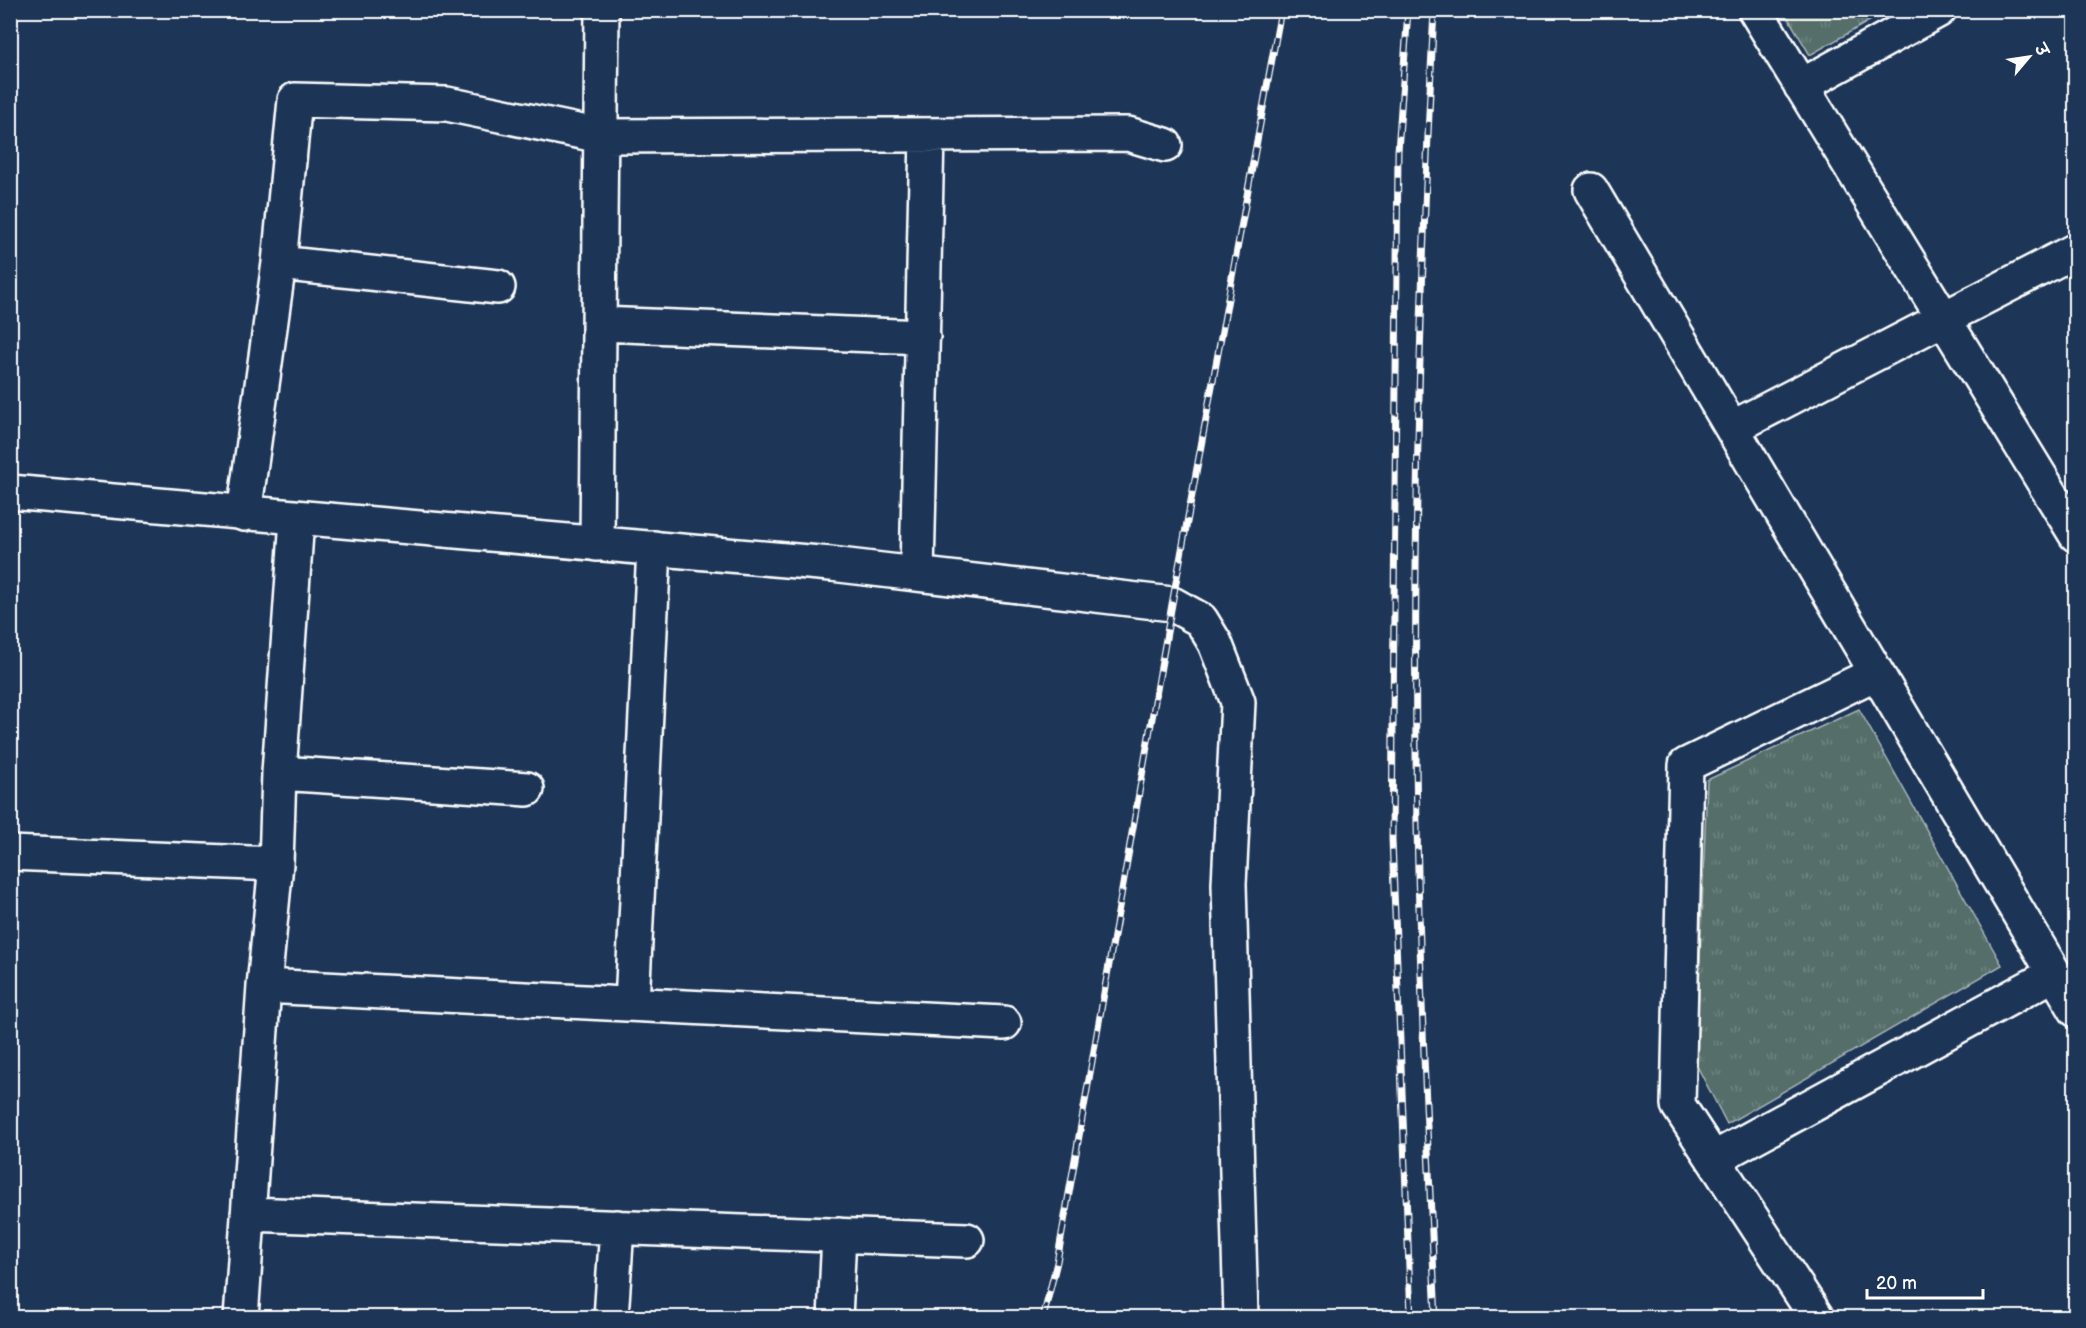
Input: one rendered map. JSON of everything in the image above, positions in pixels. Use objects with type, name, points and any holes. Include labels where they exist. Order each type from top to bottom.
[{"type":"street","points":[[597,544],[602,10]]},
{"type":"street","points":[[1755,10],[2076,535]]},
{"type":"street","points":[[1801,86],[1939,10]]},
{"type":"street","points":[[244,514],[279,263],[295,100],[447,104],[601,136],[1128,134],[1166,145]]},
{"type":"street","points":[[917,573],[927,135]]},
{"type":"street","points":[[1591,190],[2076,1011]]},
{"type":"street","points":[[1732,428],[2076,250]]},
{"type":"street","points":[[279,263],[498,287]]},
{"type":"street","points":[[600,324],[923,337]]},
{"type":"street","points":[[10,492],[917,573],[1172,604],[1201,620],[1215,643],[1238,702],[1229,884],[1241,1317]]},
{"type":"street","points":[[241,1317],[264,986],[276,864],[279,773],[297,519]]},
{"type":"street","points":[[632,1004],[654,548]]},
{"type":"street","points":[[1817,1317],[1677,1105],[1686,765],[1876,673]]},
{"type":"street","points":[[279,773],[527,789]]},
{"type":"street","points":[[10,853],[276,864]]},
{"type":"street","points":[[1713,1159],[2054,974]]},
{"type":"street","points":[[264,986],[1004,1023]]},
{"type":"street","points":[[248,1214],[967,1240]]},
{"type":"street","points":[[611,1317],[617,1227]]},
{"type":"street","points":[[835,1317],[839,1235]]},
{"type":"green space","points":[[1784,11],[1887,11],[1810,55]]},
{"type":"green space","points":[[1859,709],[2002,965],[1727,1124],[1696,1064],[1707,780]]},
{"type":"railway","points":[[1043,1318],[1057,1262],[1172,604],[1281,10]]},
{"type":"railway","points":[[1408,10],[1398,151],[1392,839],[1411,1318]]},
{"type":"railway","points":[[1434,10],[1418,418],[1416,723],[1420,948],[1436,1318]]}]
